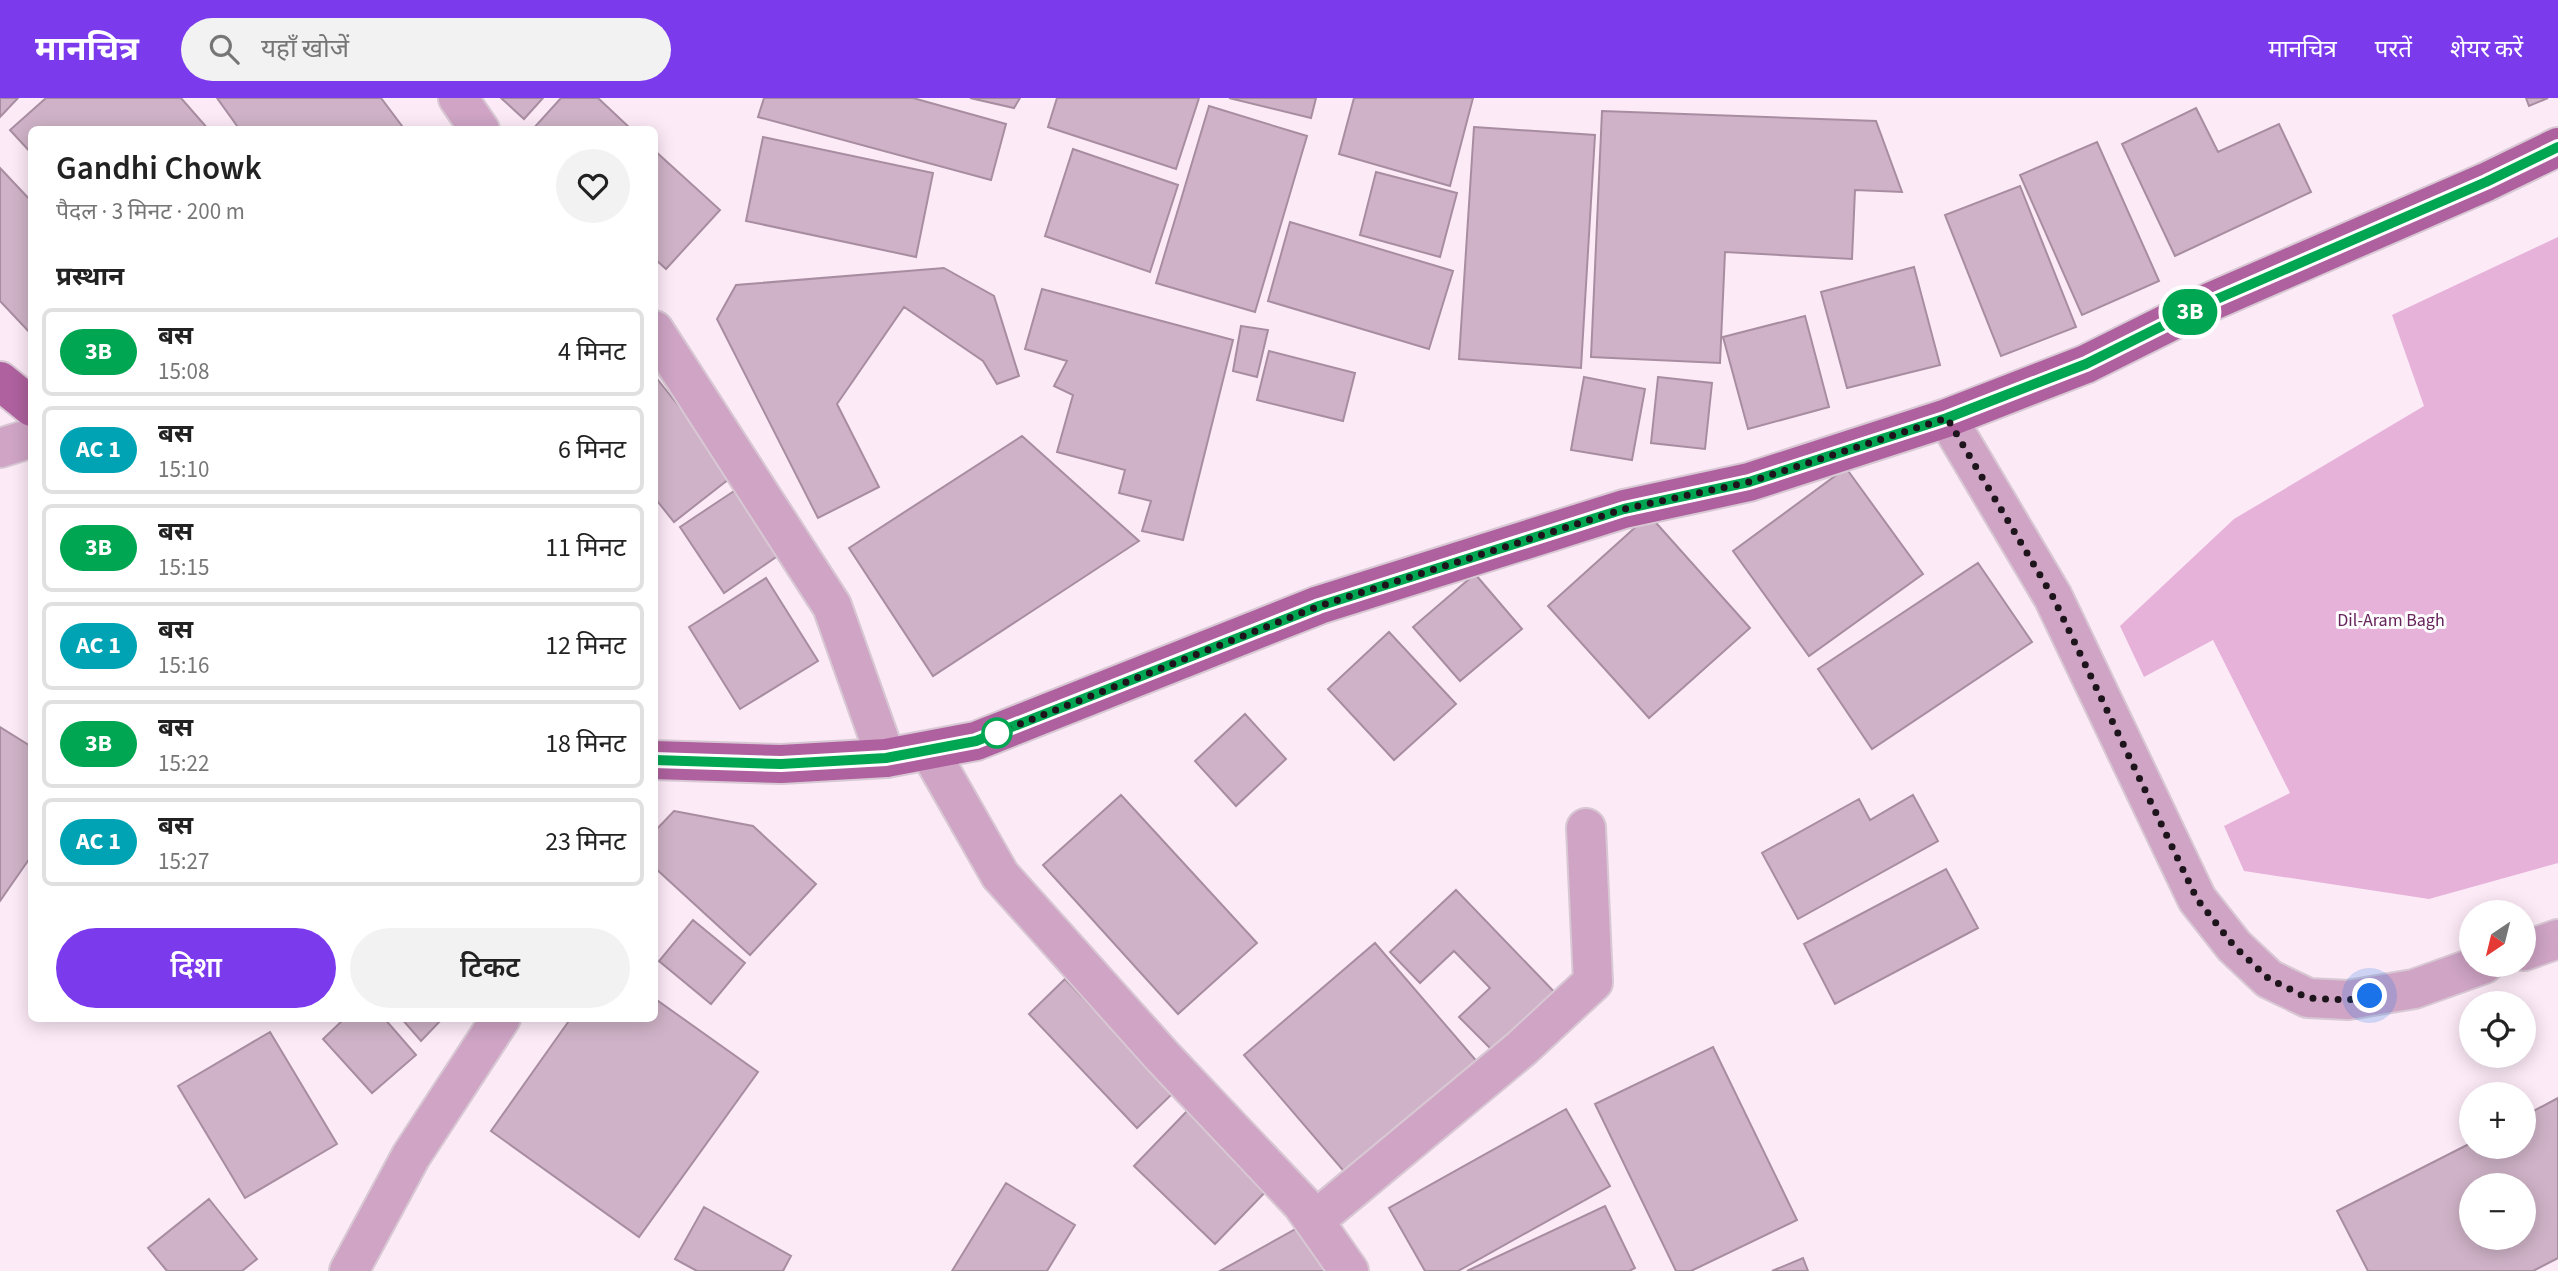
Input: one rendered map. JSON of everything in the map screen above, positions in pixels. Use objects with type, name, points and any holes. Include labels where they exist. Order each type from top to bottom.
[{"type":"main road","points":[[658,767],[886,758],[930,752],[976,741],[1319,606],[1624,509],[1749,482],[1947,418],[2086,364],[2210,302],[2486,182],[2558,147]]},
{"type":"main road","points":[[0,381],[28,404]]},
{"type":"street","points":[[658,336],[832,606],[886,758]]},
{"type":"street","points":[[1947,418],[2053,597],[2197,899],[2234,946],[2269,979],[2308,998],[2348,1000],[2414,989],[2459,973]]},
{"type":"street","points":[[0,448],[28,439]]},
{"type":"street","points":[[930,752],[1000,874],[1314,1221],[1349,1271]]},
{"type":"street","points":[[1314,1221],[1522,1048],[1593,982],[1586,828]]},
{"type":"street","points":[[2536,947],[2558,939]]},
{"type":"street","points":[[349,1271],[411,1156],[497,1022]]},
{"type":"green space","name":"Dil-Aram Bagh","points":[[2558,237],[2558,863],[2429,899],[2244,871],[2224,826],[2290,793],[2213,640],[2144,677],[2120,626],[2234,519],[2424,406],[2392,315]]},
{"type":"building","points":[[0,98],[18,98],[0,117]]},
{"type":"building","points":[[46,98],[181,98],[206,126],[28,126],[28,150],[10,130]]},
{"type":"building","points":[[217,98],[381,98],[402,126],[237,126]]},
{"type":"building","points":[[501,98],[543,98],[524,119]]},
{"type":"building","points":[[561,98],[598,98],[628,126],[536,126]]},
{"type":"building","points":[[764,98],[913,98],[1006,124],[991,180],[758,117]]},
{"type":"building","points":[[970,98],[1020,98],[1014,108]]},
{"type":"building","points":[[1057,98],[1199,98],[1176,169],[1048,127]]},
{"type":"building","points":[[1229,98],[1316,98],[1311,118]]},
{"type":"building","points":[[1354,98],[1473,98],[1450,186],[1339,154]]},
{"type":"building","points":[[2526,98],[2548,98],[2529,106]]},
{"type":"building","points":[[1209,106],[1307,136],[1255,312],[1156,283]]},
{"type":"building","points":[[2196,108],[2218,152],[2279,124],[2311,192],[2175,256],[2122,144]]},
{"type":"building","points":[[1602,111],[1876,121],[1902,192],[1855,190],[1852,259],[1725,252],[1720,363],[1591,357]]},
{"type":"building","points":[[1474,127],[1595,135],[1581,368],[1459,359]]},
{"type":"building","points":[[763,137],[933,173],[916,257],[746,221]]},
{"type":"building","points":[[2097,142],[2159,281],[2082,315],[2020,175]]},
{"type":"building","points":[[1073,149],[1178,185],[1150,272],[1045,236]]},
{"type":"building","points":[[658,154],[720,210],[666,269],[658,262]]},
{"type":"building","points":[[0,168],[28,198],[28,331],[0,301]]},
{"type":"building","points":[[1376,172],[1457,193],[1440,257],[1360,235]]},
{"type":"building","points":[[2020,186],[2076,327],[2001,356],[1945,215]]},
{"type":"building","points":[[1290,222],[1453,271],[1429,349],[1268,301]]},
{"type":"building","points":[[1914,267],[1940,365],[1847,388],[1821,292]]},
{"type":"building","points":[[944,268],[994,296],[1019,376],[997,384],[983,361],[904,307],[837,404],[879,487],[818,518],[717,319],[736,285]]},
{"type":"building","points":[[1042,289],[1233,340],[1183,540],[1142,531],[1151,501],[1119,493],[1125,470],[1057,452],[1073,395],[1054,386],[1067,361],[1025,349]]},
{"type":"building","points":[[1805,316],[1829,407],[1748,429],[1723,337]]},
{"type":"building","points":[[1241,326],[1268,330],[1257,377],[1233,371]]},
{"type":"building","points":[[1269,351],[1355,373],[1343,421],[1257,400]]},
{"type":"building","points":[[1584,377],[1645,389],[1632,460],[1571,450]]},
{"type":"building","points":[[1658,377],[1712,383],[1705,449],[1651,443]]},
{"type":"building","points":[[658,380],[734,475],[674,522],[658,502]]},
{"type":"building","points":[[1022,436],[1139,541],[933,676],[849,548]]},
{"type":"building","points":[[1846,468],[1923,574],[1809,656],[1733,551]]},
{"type":"building","points":[[734,491],[779,555],[724,593],[680,527]]},
{"type":"building","points":[[1649,515],[1750,628],[1649,718],[1548,606]]},
{"type":"building","points":[[1978,563],[2032,642],[1872,749],[1818,669]]},
{"type":"building","points":[[1475,574],[1522,629],[1460,681],[1413,627]]},
{"type":"building","points":[[766,578],[818,661],[740,709],[689,627]]},
{"type":"building","points":[[1389,632],[1456,704],[1394,760],[1328,689]]},
{"type":"building","points":[[1245,714],[1286,759],[1236,806],[1195,761]]},
{"type":"building","points":[[0,727],[28,744],[28,861],[0,901]]},
{"type":"building","points":[[1121,795],[1257,943],[1178,1014],[1043,865]]},
{"type":"building","points":[[1913,795],[1938,841],[1798,919],[1762,853],[1859,799],[1870,820]]},
{"type":"building","points":[[674,811],[753,826],[816,884],[750,955],[658,871],[658,828]]},
{"type":"building","points":[[1946,869],[1978,928],[1835,1004],[1804,944]]},
{"type":"building","points":[[1456,890],[1563,1001],[1501,1059],[1459,1017],[1490,988],[1454,951],[1420,983],[1390,952]]},
{"type":"building","points":[[693,920],[745,963],[711,1004],[659,961]]},
{"type":"building","points":[[1375,943],[1485,1071],[1354,1183],[1244,1055]]},
{"type":"building","points":[[1065,979],[1173,1093],[1137,1128],[1029,1014]]},
{"type":"building","points":[[658,1001],[758,1072],[639,1237],[491,1131],[568,1022],[658,1022]]},
{"type":"building","points":[[341,1022],[387,1022],[416,1055],[372,1093],[323,1039]]},
{"type":"building","points":[[404,1022],[439,1022],[421,1041]]},
{"type":"building","points":[[270,1032],[337,1144],[245,1198],[178,1086]]},
{"type":"building","points":[[1713,1047],[1797,1220],[1691,1271],[1676,1271],[1595,1104]]},
{"type":"building","points":[[2558,1098],[2558,1258],[2533,1271],[2368,1271],[2337,1211],[2459,1149],[2459,1159],[2536,1159],[2536,1110]]},
{"type":"building","points":[[1190,1108],[1271,1186],[1215,1244],[1134,1166]]},
{"type":"building","points":[[1566,1109],[1610,1186],[1458,1271],[1425,1271],[1389,1208]]},
{"type":"building","points":[[1006,1183],[1075,1225],[1047,1271],[952,1271]]},
{"type":"building","points":[[209,1199],[257,1259],[242,1271],[167,1271],[148,1248]]},
{"type":"building","points":[[1605,1206],[1635,1268],[1629,1271],[1467,1271]]},
{"type":"building","points":[[704,1207],[791,1256],[783,1271],[697,1271],[675,1259]]},
{"type":"building","points":[[1310,1221],[1337,1271],[1220,1271]]},
{"type":"building","points":[[1803,1258],[1808,1271],[1772,1271]]},
{"type":"bus line","name":"3B","points":[[658,761],[781,764],[886,758],[930,752],[976,741],[1319,606],[1624,509],[1749,482],[1947,418],[2086,364],[2210,302],[2486,182],[2558,147]]},
{"type":"route","points":[[997,733],[1319,606],[1624,509],[1749,482],[1947,418],[2053,597],[2197,899],[2234,946],[2269,979],[2308,998],[2348,1000],[2370,996]]}]
